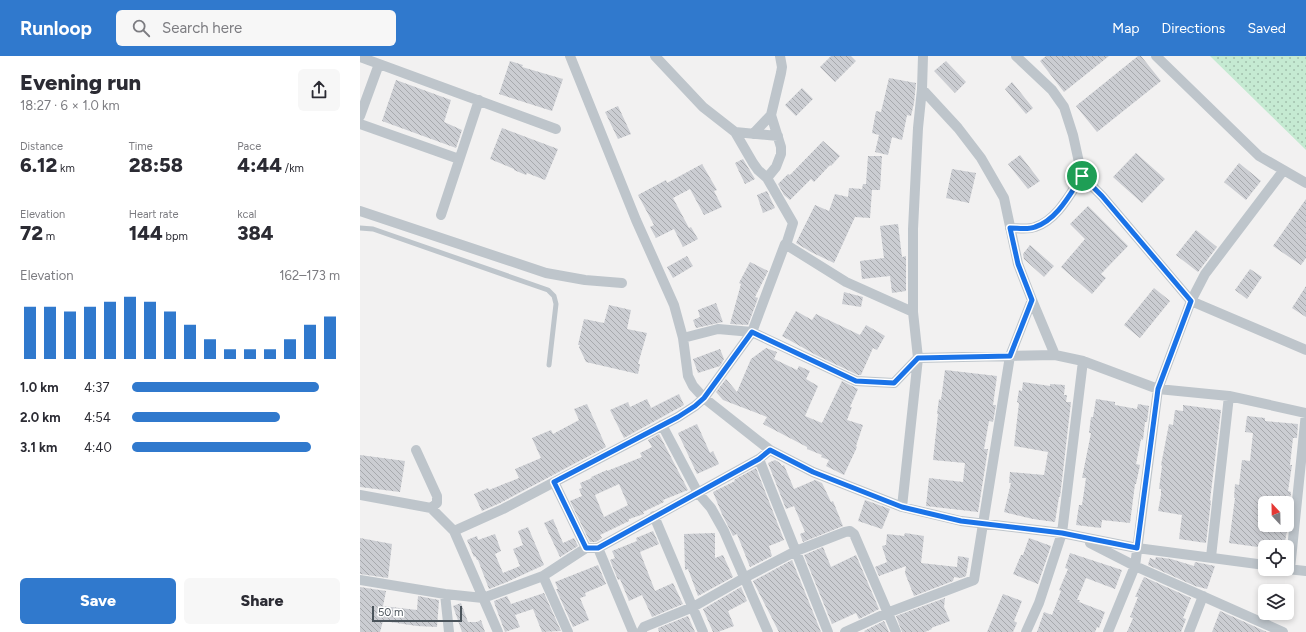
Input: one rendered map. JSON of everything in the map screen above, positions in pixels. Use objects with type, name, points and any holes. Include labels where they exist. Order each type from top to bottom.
[{"type":"street","points":[[570,56],[636,220],[674,305],[683,338],[688,376],[693,386],[704,398],[770,450],[813,472],[902,507],[961,521],[1062,533],[1137,548],[1258,564]]},
{"type":"street","points":[[454,531],[503,509],[678,417],[695,406],[704,398],[752,332],[793,223],[768,178],[758,170],[736,132],[704,107],[655,56]]},
{"type":"street","points":[[768,178],[776,167],[781,154],[781,147],[772,115],[781,73],[780,56]]},
{"type":"street","points":[[902,507],[918,358],[913,312],[913,229],[923,56]]},
{"type":"street","points":[[1016,56],[1052,90],[1064,107],[1073,135],[1082,176],[1102,196],[1191,301],[1306,350]]},
{"type":"street","points":[[1156,56],[1259,156],[1306,183]]},
{"type":"street","points":[[360,57],[556,128]]},
{"type":"street","points":[[360,116],[379,64]]},
{"type":"street","points":[[922,89],[958,128],[981,158],[1004,198],[1018,264],[1055,355]]},
{"type":"street","points":[[441,215],[479,100]]},
{"type":"street","points":[[753,134],[772,115]]},
{"type":"street","points":[[360,124],[459,159]]},
{"type":"street","points":[[736,132],[778,136]]},
{"type":"street","points":[[1108,632],[1136,566],[1137,548],[1158,389],[1191,301],[1205,274],[1283,171]]},
{"type":"street","points":[[1010,228],[1034,228],[1046,222],[1060,208],[1082,176]]},
{"type":"street","points":[[360,211],[546,274],[585,280],[622,283]]},
{"type":"street","points":[[786,245],[846,282],[913,312]]},
{"type":"street","points":[[845,632],[887,613],[974,580],[1010,356],[1032,300]]},
{"type":"street","points":[[683,338],[718,329],[752,332],[856,381],[894,383],[918,358],[1055,355],[1083,362],[1158,389],[1229,396],[1306,413],[1292,540]]},
{"type":"street","points":[[1026,632],[1039,603],[1062,533],[1083,362]]},
{"type":"street","points":[[1211,557],[1229,396]]},
{"type":"street","points":[[662,425],[698,493],[711,508],[721,526],[768,632]]},
{"type":"street","points":[[416,450],[437,496],[437,504],[431,508]]},
{"type":"street","points":[[360,580],[445,594],[483,598],[543,576],[586,548],[598,548],[759,459],[770,450]]},
{"type":"street","points":[[759,459],[828,632]]},
{"type":"street","points":[[554,482],[586,548]]},
{"type":"street","points":[[360,495],[431,508],[454,531],[498,632]]},
{"type":"street","points":[[654,516],[703,632]]},
{"type":"street","points":[[641,632],[644,628],[693,607],[796,551],[850,531],[854,534],[896,632]]},
{"type":"street","points":[[1079,537],[1136,566],[1280,632]]},
{"type":"street","points":[[598,548],[633,632]]},
{"type":"street","points":[[1294,570],[1306,571]]},
{"type":"street","points":[[543,576],[568,632]]},
{"type":"street","points":[[445,594],[449,632]]},
{"type":"street","points":[[1189,632],[1203,596]]},
{"type":"lane","points":[[360,228],[373,229],[548,290],[554,296],[556,304],[549,365]]},
{"type":"green space","points":[[1210,56],[1306,56],[1306,150]]},
{"type":"building","points":[[831,56],[851,56],[856,61],[835,82],[820,67]]},
{"type":"building","points":[[1046,56],[1109,56],[1064,92],[1040,61]]},
{"type":"building","points":[[1138,56],[1141,56],[1161,81],[1097,132],[1076,106]]},
{"type":"building","points":[[510,61],[523,65],[522,67],[563,79],[552,111],[499,94]]},
{"type":"building","points":[[946,61],[966,82],[955,93],[934,71]]},
{"type":"building","points":[[889,78],[916,83],[911,116],[907,115],[902,140],[892,137],[888,155],[875,152],[879,135],[872,133],[876,111],[881,112]]},
{"type":"building","points":[[396,80],[451,100],[444,122],[462,130],[456,148],[382,121]]},
{"type":"building","points":[[1012,82],[1033,108],[1026,114],[1005,89]]},
{"type":"building","points":[[802,88],[813,99],[796,116],[785,105]]},
{"type":"building","points":[[618,106],[631,134],[618,139],[605,112]]},
{"type":"building","points":[[502,128],[558,149],[545,180],[527,173],[526,175],[490,159]]},
{"type":"building","points":[[823,141],[840,156],[814,182],[811,179],[790,200],[784,195],[778,184],[788,174],[790,175]]},
{"type":"building","points":[[1136,153],[1165,179],[1142,203],[1113,177]]},
{"type":"building","points":[[1020,155],[1040,181],[1028,189],[1008,164]]},
{"type":"building","points":[[868,156],[882,156],[880,190],[872,190],[870,218],[855,217],[834,263],[796,243],[815,205],[829,211],[835,194],[848,197],[849,188],[862,189],[863,184],[866,184]]},
{"type":"building","points":[[743,159],[755,179],[745,184],[735,163]]},
{"type":"building","points":[[1239,163],[1261,181],[1246,200],[1224,182]]},
{"type":"building","points":[[702,164],[717,190],[714,191],[722,207],[704,215],[690,189],[673,198],[689,228],[691,227],[698,239],[683,247],[674,229],[656,238],[650,227],[654,225],[638,195],[666,180],[667,183]]},
{"type":"building","points":[[952,169],[976,173],[969,203],[946,198]]},
{"type":"building","points":[[767,191],[775,208],[763,213],[757,195]]},
{"type":"building","points":[[1306,199],[1306,258],[1301,265],[1273,246]]},
{"type":"building","points":[[1088,206],[1128,246],[1101,274],[1106,278],[1092,294],[1061,267],[1085,239],[1070,224]]},
{"type":"building","points":[[898,224],[902,257],[906,256],[906,291],[892,293],[890,276],[862,279],[860,261],[884,258],[880,226]]},
{"type":"building","points":[[1196,230],[1217,247],[1198,272],[1176,255]]},
{"type":"building","points":[[1030,245],[1054,266],[1044,277],[1024,259],[1023,254]]},
{"type":"building","points":[[687,256],[693,266],[673,278],[667,267]]},
{"type":"building","points":[[750,262],[768,271],[755,297],[758,298],[748,325],[730,324],[741,284],[739,283]]},
{"type":"building","points":[[1250,269],[1262,277],[1247,299],[1235,290]]},
{"type":"building","points":[[1306,286],[1306,317],[1292,308]]},
{"type":"building","points":[[1154,288],[1170,301],[1140,338],[1124,325]]},
{"type":"building","points":[[844,292],[863,297],[861,307],[842,304]]},
{"type":"building","points":[[716,303],[723,322],[696,328],[693,320],[700,317],[698,310]]},
{"type":"building","points":[[609,305],[631,310],[627,329],[647,333],[638,364],[640,364],[638,374],[586,362],[579,347],[580,345],[578,345],[584,319],[604,323]]},
{"type":"building","points":[[796,311],[812,320],[816,314],[860,335],[866,325],[885,336],[877,350],[873,348],[861,375],[858,375],[816,355],[782,336]]},
{"type":"building","points":[[766,348],[777,352],[774,359],[797,370],[799,366],[810,371],[806,379],[818,386],[805,416],[822,423],[842,381],[858,389],[850,407],[852,407],[847,420],[863,425],[856,446],[857,447],[844,475],[826,466],[829,460],[821,457],[822,455],[807,449],[807,447],[763,424],[767,417],[723,400],[716,392],[726,379],[737,392],[751,359]]},
{"type":"building","points":[[720,349],[724,359],[720,366],[698,373],[693,359]]},
{"type":"building","points":[[945,370],[997,376],[993,405],[996,405],[993,422],[989,421],[984,449],[988,449],[978,512],[926,506],[929,478],[963,482],[965,463],[933,460],[939,399],[941,400]]},
{"type":"building","points":[[1023,382],[1050,386],[1050,384],[1065,385],[1064,395],[1067,395],[1066,402],[1071,402],[1060,497],[1055,522],[1033,519],[1004,512],[1011,483],[1009,483],[1010,472],[1044,475],[1048,452],[1014,446],[1019,403],[1017,402],[1019,390],[1022,391]]},
{"type":"building","points":[[679,394],[684,405],[624,438],[610,410],[628,402],[630,407],[647,399],[651,408]]},
{"type":"building","points":[[1096,399],[1115,402],[1115,405],[1137,409],[1138,404],[1149,406],[1143,440],[1141,439],[1136,464],[1140,465],[1135,484],[1130,523],[1102,520],[1101,528],[1076,525],[1079,505],[1082,505],[1086,478],[1082,478],[1091,433],[1089,433],[1091,417],[1093,417]]},
{"type":"building","points":[[587,404],[606,447],[482,511],[474,494],[488,488],[489,490],[519,478],[515,469],[541,458],[532,438],[551,430],[553,434],[579,420],[574,409]]},
{"type":"building","points":[[1183,405],[1221,410],[1206,543],[1179,539],[1182,515],[1158,511],[1161,495],[1161,489],[1159,489],[1161,465],[1169,424],[1173,425],[1175,410],[1183,411]]},
{"type":"building","points":[[1247,416],[1265,418],[1265,421],[1298,424],[1297,438],[1293,438],[1290,465],[1292,465],[1288,491],[1291,492],[1291,496],[1258,496],[1258,532],[1287,532],[1285,540],[1258,540],[1258,547],[1229,543],[1235,498],[1235,484],[1239,485],[1242,460],[1250,461],[1253,433],[1245,432]]},
{"type":"building","points":[[697,424],[710,453],[713,451],[719,464],[697,474],[678,433]]},
{"type":"building","points":[[659,434],[688,490],[663,500],[664,502],[643,512],[644,514],[629,519],[629,521],[600,535],[602,538],[596,542],[590,542],[570,501],[582,496],[579,489],[582,488],[580,483],[607,470],[642,457],[640,453],[652,447],[648,440]],"holes":[[[619,484],[628,505],[604,517],[595,495]]]},
{"type":"building","points":[[360,455],[405,461],[400,492],[360,487]]},
{"type":"building","points":[[775,460],[782,466],[784,465],[794,489],[815,480],[822,483],[831,502],[833,501],[843,526],[803,542],[800,534],[805,532],[794,506],[786,509],[768,463]]},
{"type":"building","points":[[756,468],[784,540],[769,546],[772,556],[750,567],[737,534],[733,536],[713,492]]},
{"type":"building","points":[[865,500],[890,509],[882,529],[858,521]]},
{"type":"building","points":[[553,519],[563,543],[574,538],[578,546],[560,557],[544,523]]},
{"type":"building","points":[[528,527],[544,565],[489,589],[478,560],[475,556],[474,557],[467,540],[477,536],[478,540],[495,534],[501,551],[495,554],[503,573],[520,566],[513,549],[523,545],[518,531]]},
{"type":"building","points":[[653,531],[659,544],[640,552],[655,591],[673,583],[683,604],[652,617],[642,595],[629,601],[610,560],[615,558],[612,551],[637,541],[636,538]]},
{"type":"building","points":[[715,533],[715,558],[723,555],[733,577],[698,596],[688,569],[685,570],[684,534]]},
{"type":"building","points":[[905,533],[924,536],[921,563],[957,567],[958,556],[969,558],[966,576],[961,578],[954,577],[953,581],[914,596],[905,573],[906,566],[879,576],[875,567],[887,562],[882,546],[886,545],[887,534],[904,536]]},
{"type":"building","points":[[360,538],[392,544],[388,578],[360,574]]},
{"type":"building","points":[[1029,538],[1051,546],[1038,584],[1013,574],[1021,555],[1023,555]]},
{"type":"building","points":[[823,547],[831,567],[856,555],[879,609],[859,619],[856,613],[832,624],[804,555]]},
{"type":"building","points":[[1070,553],[1122,570],[1115,589],[1086,578],[1077,600],[1105,612],[1099,628],[1097,627],[1095,632],[1037,632],[1044,612],[1052,615],[1061,591],[1059,590],[1068,569],[1065,568]]},
{"type":"building","points":[[1156,557],[1171,559],[1194,566],[1195,562],[1215,566],[1207,589],[1195,586],[1148,565],[1150,558],[1155,560]]},
{"type":"building","points":[[792,560],[821,632],[779,632],[753,581]]},
{"type":"building","points":[[598,565],[606,584],[585,593],[586,596],[580,598],[589,620],[573,627],[556,589],[558,589],[555,582]]},
{"type":"building","points":[[1144,577],[1191,598],[1183,618],[1186,619],[1181,632],[1127,632],[1133,618],[1130,617],[1138,597],[1135,597]]},
{"type":"building","points":[[360,587],[386,591],[383,606],[417,610],[418,596],[439,600],[437,627],[417,626],[383,621],[380,632],[360,632]]},
{"type":"building","points":[[741,587],[747,601],[728,611],[734,626],[718,632],[713,632],[703,609]]},
{"type":"building","points":[[544,593],[561,631],[542,632],[533,609],[515,615],[520,627],[505,632],[494,601],[507,596],[511,604]]},
{"type":"building","points":[[1003,594],[1022,601],[1014,621],[1017,623],[1013,632],[987,632]]},
{"type":"building","points":[[945,598],[944,607],[950,621],[931,628],[932,629],[925,632],[902,632],[896,616]]},
{"type":"building","points":[[461,603],[468,622],[477,622],[481,620],[485,632],[462,632],[453,606]]},
{"type":"building","points":[[1220,611],[1267,632],[1212,632]]},
{"type":"building","points":[[688,616],[695,632],[659,632],[658,628]]},
{"type":"building","points":[[884,621],[889,632],[864,631]]},
{"type":"route","points":[[1082,176],[1102,196],[1191,301],[1158,389],[1137,548],[1062,533],[961,521],[902,507],[813,472],[770,450],[759,459],[598,548],[586,548],[554,482],[678,417],[695,406],[704,398],[752,332],[856,381],[894,383],[918,358],[1010,356],[1032,300],[1018,264],[1010,228],[1034,228],[1046,222],[1060,208],[1082,176]]}]
